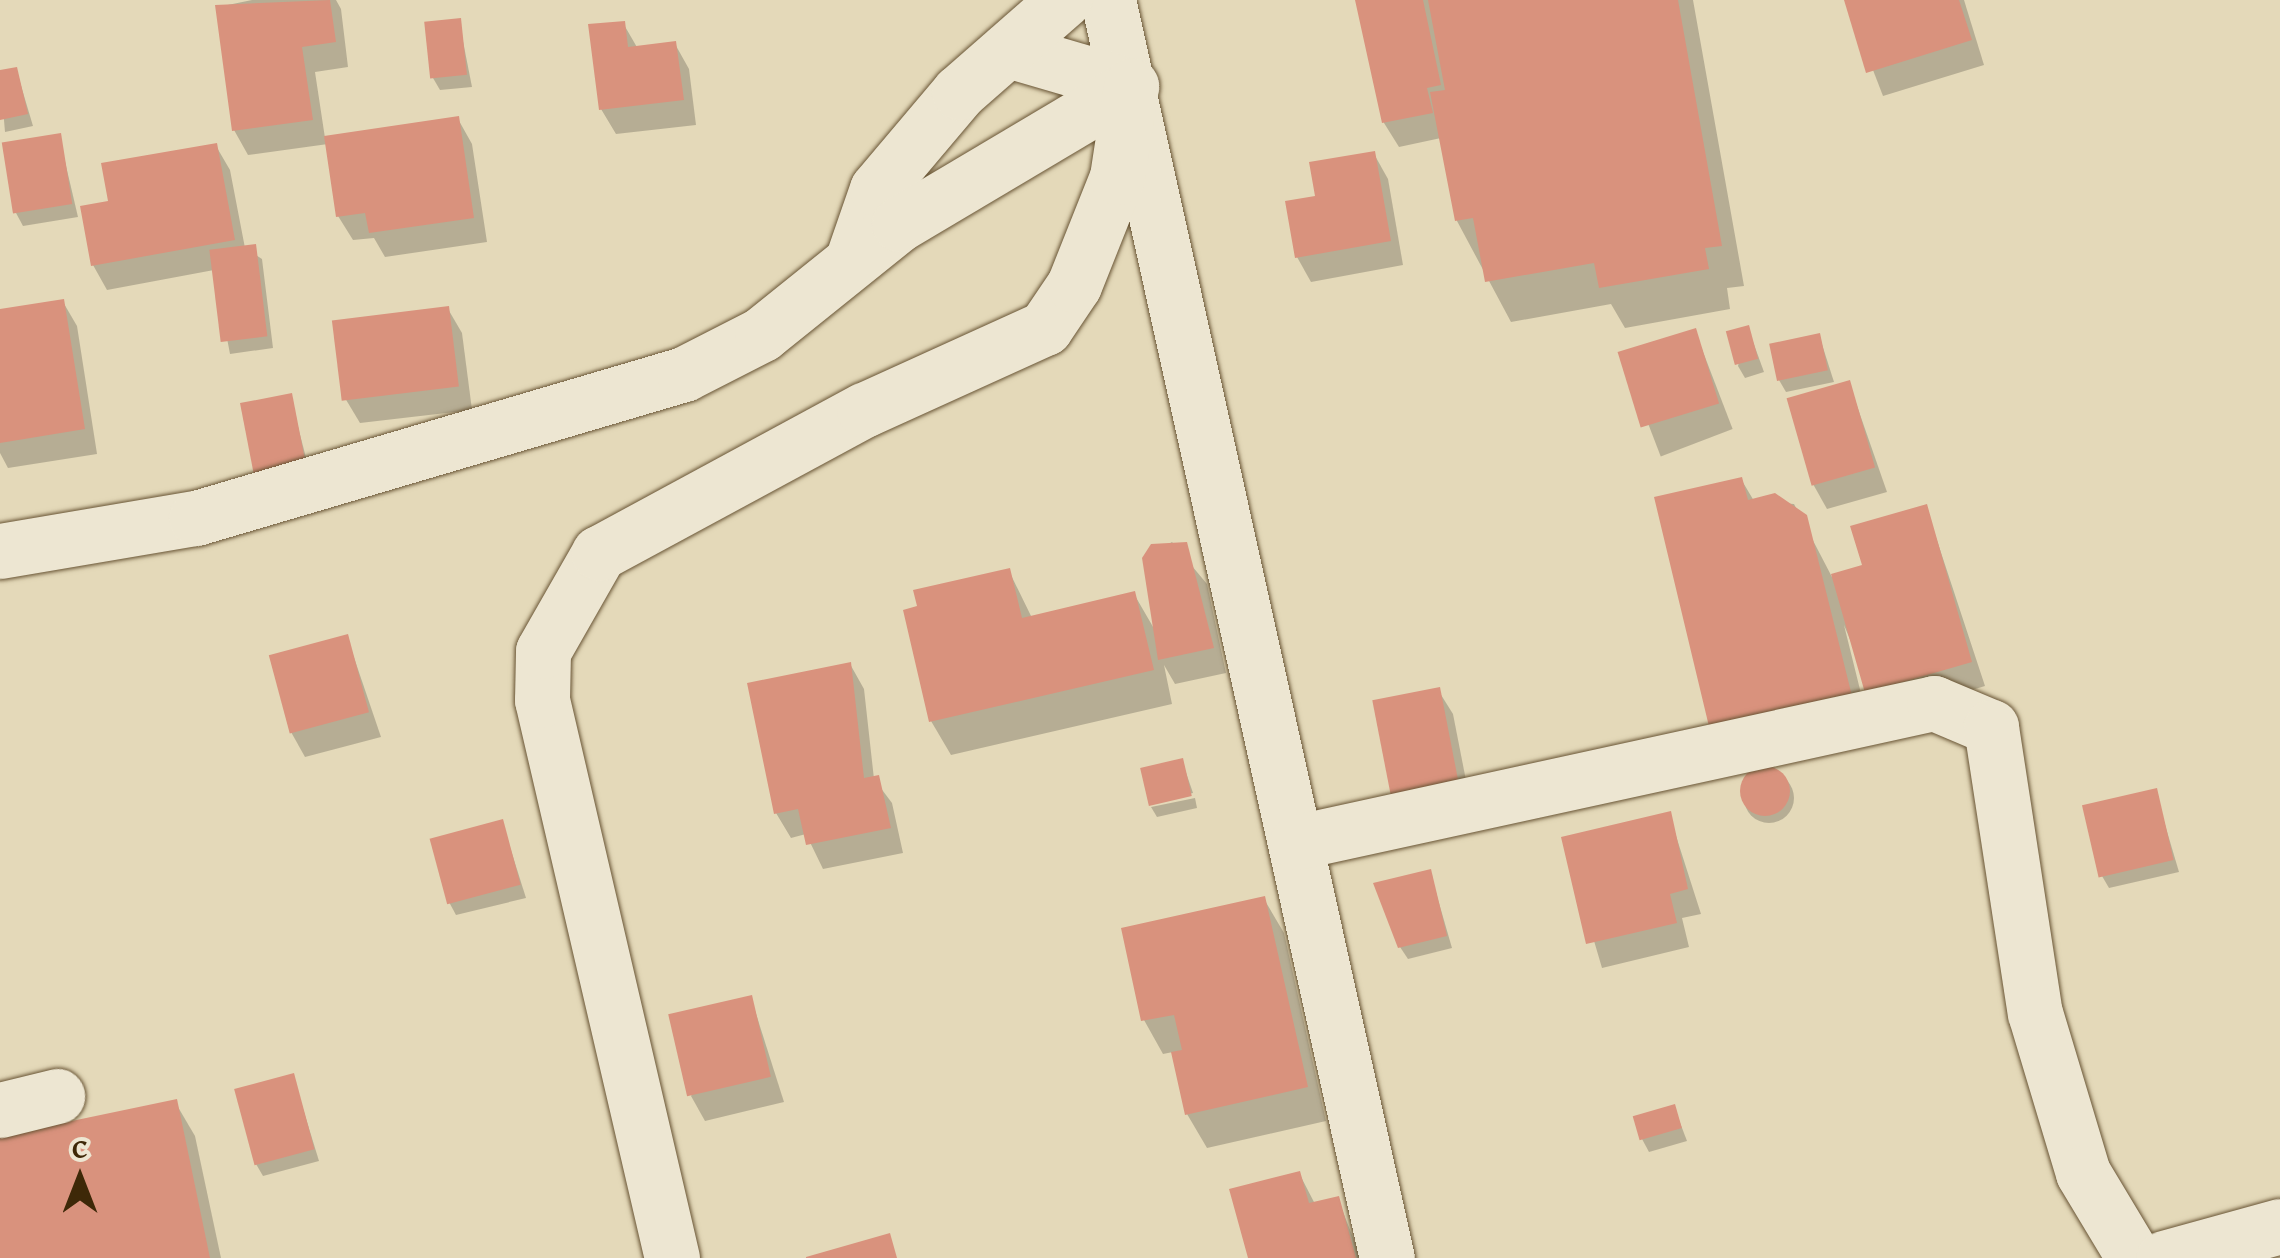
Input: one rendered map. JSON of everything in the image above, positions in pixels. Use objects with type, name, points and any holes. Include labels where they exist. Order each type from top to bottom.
[{"type":"street","points":[[852,261],[877,189],[1008,50],[1064,0]]},
{"type":"street","points":[[1108,0],[1131,86],[1387,1258]]},
{"type":"street","points":[[1008,50],[1131,86]]},
{"type":"street","points":[[0,551],[196,518],[488,427],[604,402],[762,334],[852,261],[1131,86]]},
{"type":"street","points":[[672,1258],[542,700],[543,651],[599,553],[864,410],[1045,328],[1074,286],[1116,177],[1131,86]]},
{"type":"street","points":[[1297,842],[1934,703],[1991,727],[2035,1014],[2083,1173],[2134,1258]]},
{"type":"street","points":[[0,1110],[57,1096]]},
{"type":"street","points":[[2164,1258],[2280,1226]]},
{"type":"building","points":[[330,0],[336,42],[302,47],[313,120],[232,131],[215,5]]},
{"type":"building","points":[[1355,0],[1423,0],[1441,85],[1427,88],[1433,113],[1382,123]]},
{"type":"building","points":[[1428,0],[1678,0],[1722,246],[1705,248],[1709,269],[1599,288],[1594,263],[1485,282],[1473,218],[1455,221],[1430,92],[1445,90]]},
{"type":"building","points":[[1844,0],[1959,0],[1972,40],[1866,73]]},
{"type":"building","points":[[461,18],[467,75],[430,79],[424,22]]},
{"type":"building","points":[[625,21],[628,47],[676,41],[684,100],[599,110],[588,24]]},
{"type":"building","points":[[17,67],[28,114],[0,120],[0,70]]},
{"type":"building","points":[[459,116],[474,218],[369,233],[365,213],[336,217],[324,136]]},
{"type":"building","points":[[61,133],[72,204],[13,213],[2,142]]},
{"type":"building","points":[[217,143],[235,240],[91,266],[80,206],[108,201],[101,163]]},
{"type":"building","points":[[1375,151],[1391,241],[1295,258],[1285,201],[1315,196],[1309,162]]},
{"type":"building","points":[[256,244],[267,336],[221,342],[209,250]]},
{"type":"building","points":[[64,299],[85,429],[0,443],[0,309]]},
{"type":"building","points":[[449,306],[459,386],[342,401],[332,320]]},
{"type":"building","points":[[1749,325],[1758,359],[1735,365],[1726,331]]},
{"type":"building","points":[[1696,328],[1719,404],[1641,428],[1618,352]]},
{"type":"building","points":[[1820,333],[1828,370],[1777,381],[1769,344]]},
{"type":"building","points":[[1850,380],[1875,467],[1812,486],[1787,398]]},
{"type":"building","points":[[292,393],[306,464],[254,474],[240,403]]},
{"type":"building","points":[[1742,477],[1748,500],[1775,493],[1807,515],[1854,704],[1712,739],[1654,497]]},
{"type":"building","points":[[1927,504],[1972,662],[1865,693],[1831,574],[1862,565],[1850,526]]},
{"type":"building","points":[[1187,542],[1214,648],[1158,660],[1142,558],[1151,544]]},
{"type":"building","points":[[1010,568],[1022,618],[1135,591],[1154,670],[929,722],[903,610],[917,606],[913,590]]},
{"type":"building","points":[[348,634],[369,712],[290,733],[269,655]]},
{"type":"building","points":[[851,662],[864,778],[879,775],[891,828],[806,845],[798,809],[774,814],[747,683]]},
{"type":"building","points":[[1440,687],[1459,786],[1392,799],[1372,700]]},
{"type":"building","points":[[1183,758],[1192,796],[1149,806],[1140,768]]},
{"type":"building","points":[[1765,766],[1782,774],[1790,791],[1782,808],[1765,816],[1748,808],[1740,791],[1748,774]]},
{"type":"building","points":[[2157,788],[2174,860],[2099,877],[2082,805]]},
{"type":"building","points":[[1671,811],[1688,889],[1670,894],[1677,923],[1586,944],[1561,837]]},
{"type":"building","points":[[503,819],[521,885],[447,904],[430,839]]},
{"type":"building","points":[[1431,869],[1447,936],[1398,948],[1373,883]]},
{"type":"building","points":[[1265,896],[1308,1087],[1185,1115],[1171,1052],[1182,1050],[1174,1015],[1141,1021],[1121,928]]},
{"type":"building","points":[[752,995],[771,1077],[687,1096],[668,1014]]},
{"type":"building","points":[[294,1073],[314,1149],[255,1165],[234,1089]]},
{"type":"building","points":[[177,1099],[210,1258],[0,1258],[0,1136]]},
{"type":"building","points":[[1675,1104],[1682,1128],[1640,1140],[1633,1116]]},
{"type":"building","points":[[1300,1171],[1309,1203],[1339,1196],[1356,1258],[1248,1258],[1229,1189]]},
{"type":"building","points":[[890,1233],[897,1258],[806,1258],[806,1257]]}]
